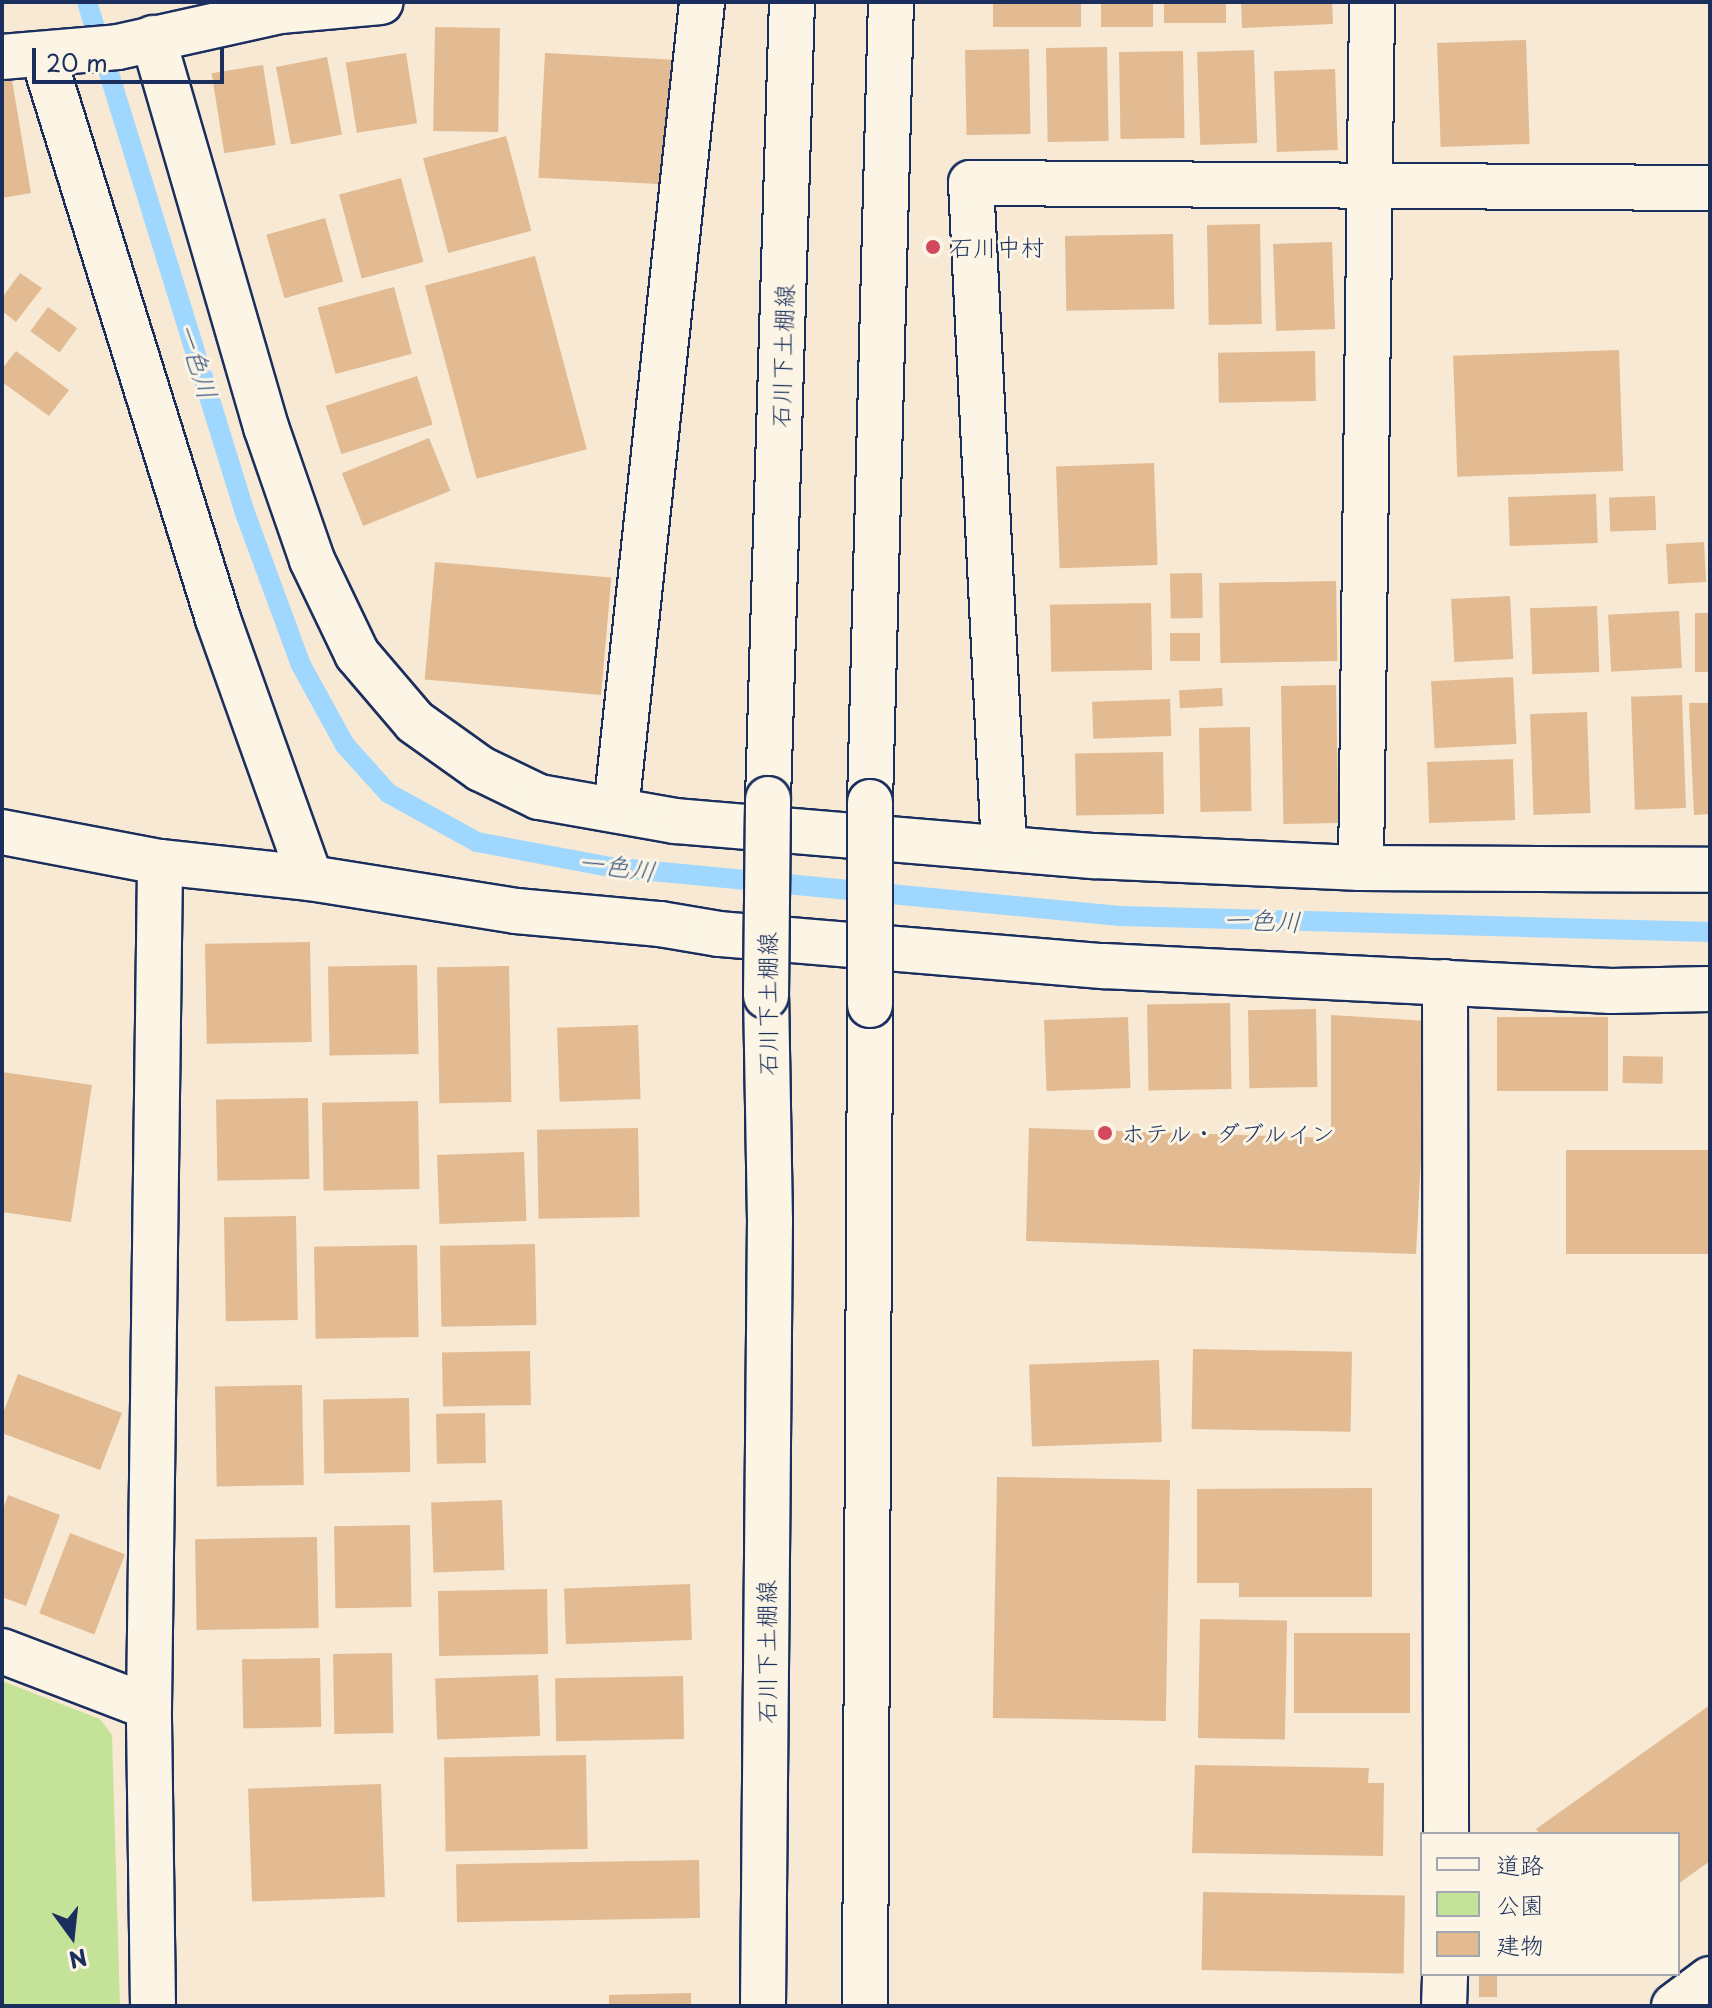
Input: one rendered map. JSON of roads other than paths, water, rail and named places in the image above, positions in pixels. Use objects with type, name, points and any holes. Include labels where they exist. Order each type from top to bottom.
[{"type":"street","points":[[310,878],[22,56],[136,42],[240,10],[381,2]]},
{"type":"street","points":[[616,810],[702,2]]},
{"type":"street","name":"石川下土棚線","points":[[763,2006],[770,1221],[766,996],[768,799],[792,2]]},
{"type":"street","points":[[865,2006],[870,802],[891,2]]},
{"type":"street","points":[[1361,868],[1372,2]]},
{"type":"street","points":[[136,42],[312,560],[357,654],[415,722],[481,769],[539,797],[675,821],[1004,848],[1361,868],[1710,870]]},
{"type":"street","points":[[1004,848],[971,183],[1710,188]]},
{"type":"street","points":[[2,832],[160,862],[310,878],[516,911],[719,934],[1104,966],[1611,991],[1710,989]]},
{"type":"street","points":[[153,2006],[149,1707],[160,862]]},
{"type":"street","points":[[1445,982],[1446,1832]]},
{"type":"street","points":[[2,1651],[149,1707]]},
{"type":"street","points":[[1444,2006],[1445,1976]]},
{"type":"street","points":[[1674,2006],[1710,1979]]},
{"type":"waterway","name":"一色川","points":[[87,2],[245,513],[301,665],[345,745],[388,793],[477,842],[610,867],[1120,916],[1710,932]]},
{"type":"place","name":"石川中村","points":[[933,247]]},
{"type":"place","name":"ホテル・ダブルイン","points":[[1105,1133]]}]
